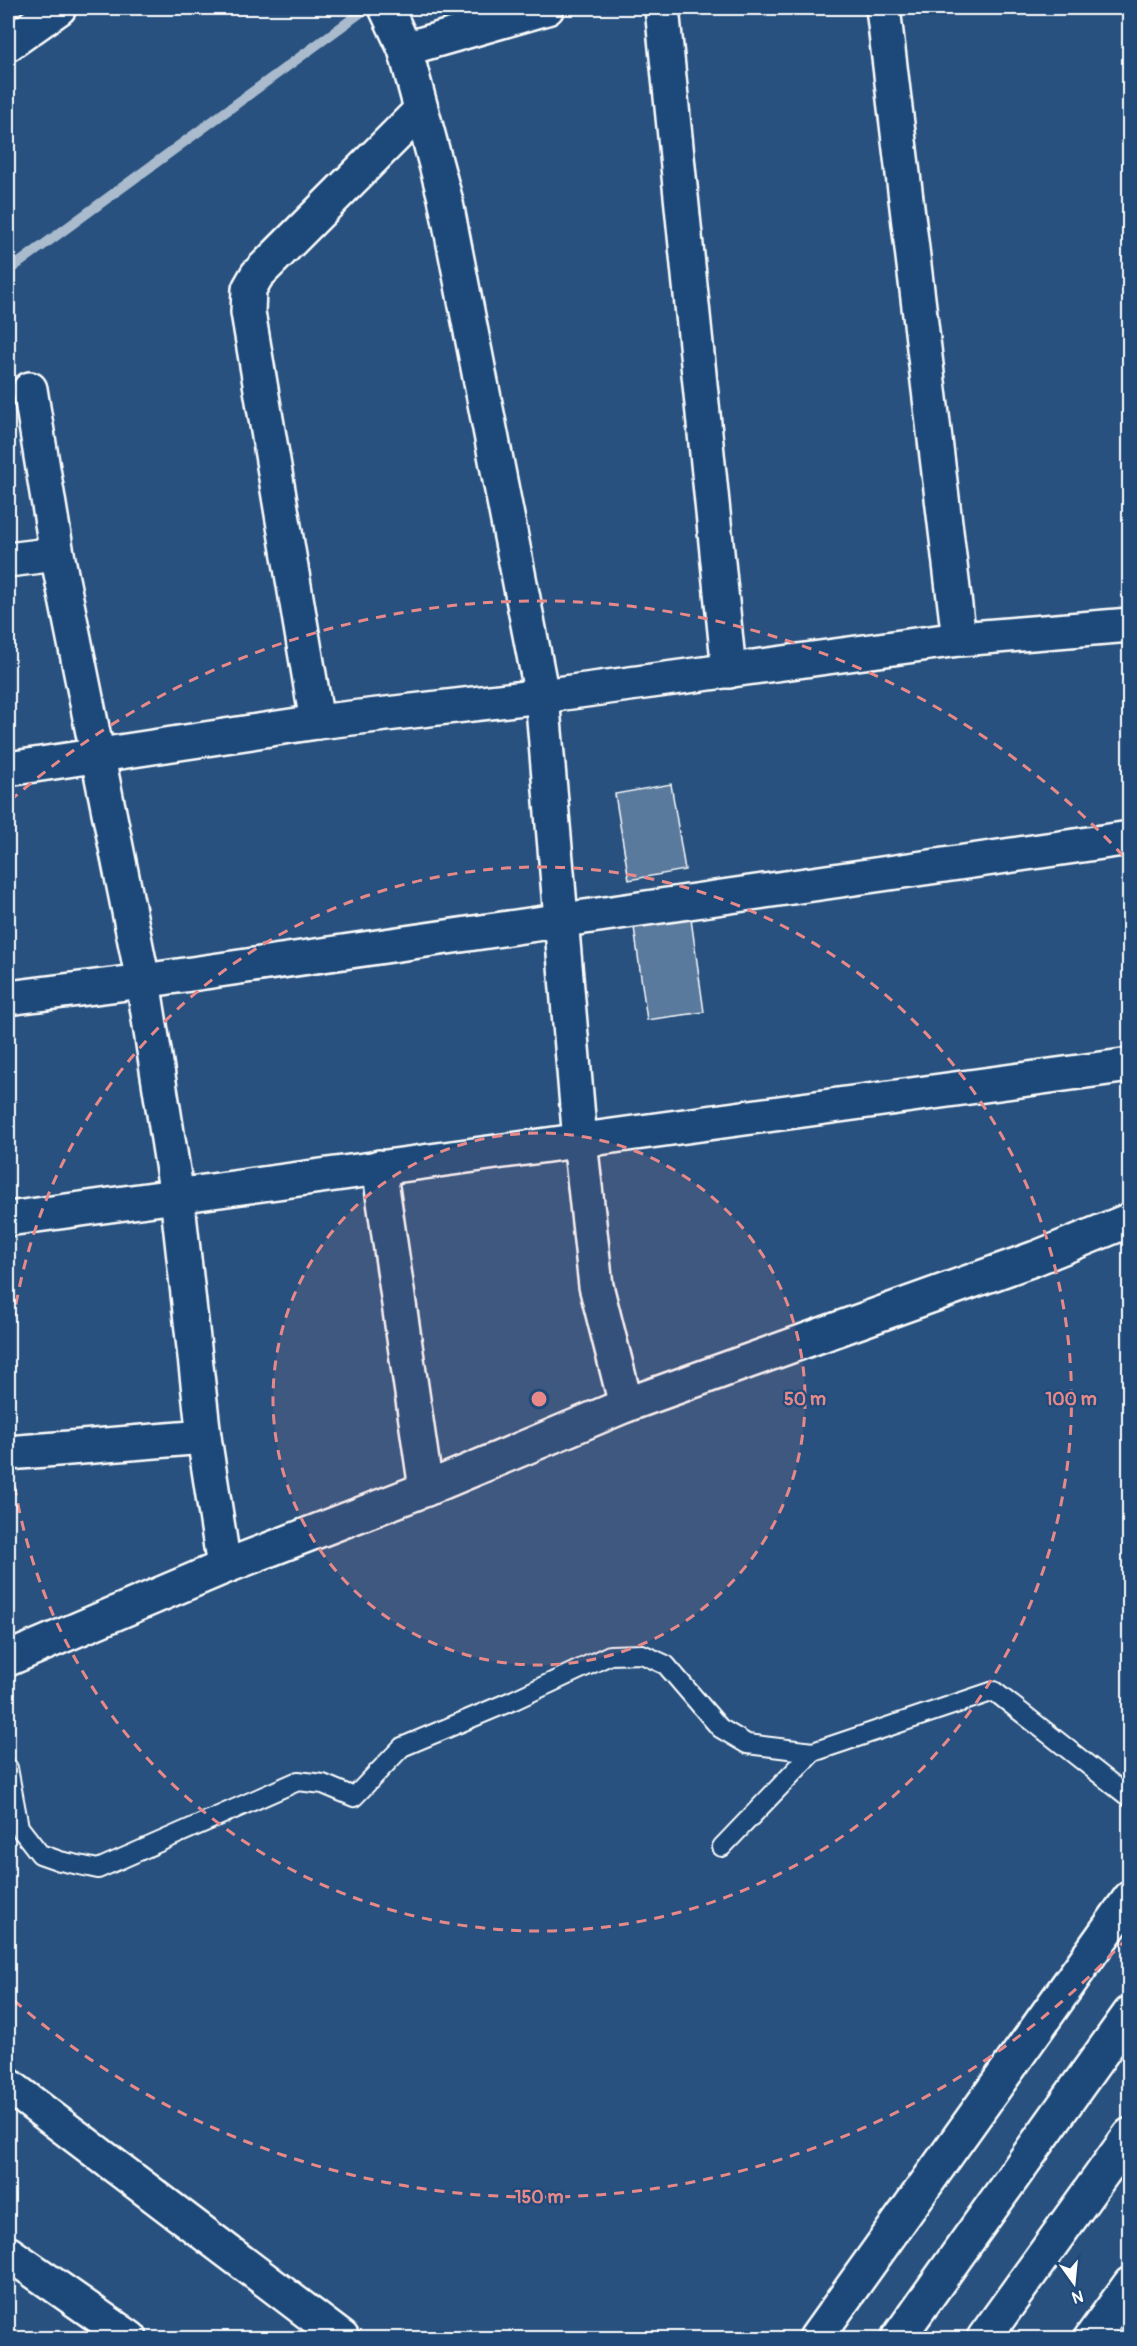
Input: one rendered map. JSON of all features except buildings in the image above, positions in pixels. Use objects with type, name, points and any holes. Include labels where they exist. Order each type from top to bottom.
[{"type":"main road","points":[[8,44],[59,8]]},
{"type":"main road","points":[[386,8],[405,49],[445,198],[542,696],[580,1141],[596,1286],[626,1405]]},
{"type":"main road","points":[[405,49],[547,8]]},
{"type":"main road","points":[[662,8],[729,671]]},
{"type":"main road","points":[[883,8],[959,639]]},
{"type":"main road","points":[[317,722],[248,312],[249,290],[256,275],[421,110]]},
{"type":"main road","points":[[30,389],[57,554],[143,981],[177,1196],[204,1437],[224,1567]]},
{"type":"main road","points":[[8,560],[57,554]]},
{"type":"main road","points":[[8,769],[317,722],[542,696],[959,639],[1130,625]]},
{"type":"main road","points":[[8,998],[562,922],[1130,838]]},
{"type":"main road","points":[[8,1219],[1130,1065]]},
{"type":"main road","points":[[380,1167],[426,1489]]},
{"type":"main road","points":[[8,1659],[224,1567],[426,1489],[626,1405],[1036,1258],[1130,1220]]},
{"type":"main road","points":[[8,1453],[204,1437]]},
{"type":"main road","points":[[816,2338],[1130,1898]]},
{"type":"main road","points":[[898,2338],[1130,2013]]},
{"type":"main road","points":[[8,2085],[342,2338]]},
{"type":"main road","points":[[984,2338],[1130,2135]]},
{"type":"main road","points":[[8,2253],[130,2338]]},
{"type":"main road","points":[[1091,2338],[1130,2284]]},
{"type":"lane","points":[[8,1768],[19,1827],[40,1854],[98,1869],[298,1781],[323,1784],[354,1797],[402,1747],[514,1700],[610,1655],[642,1654],[666,1665],[720,1728],[747,1744],[813,1752],[994,1691],[1130,1798]]},
{"type":"lane","points":[[722,1847],[813,1752]]},
{"type":"waterway","points":[[8,271],[367,8]]}]
